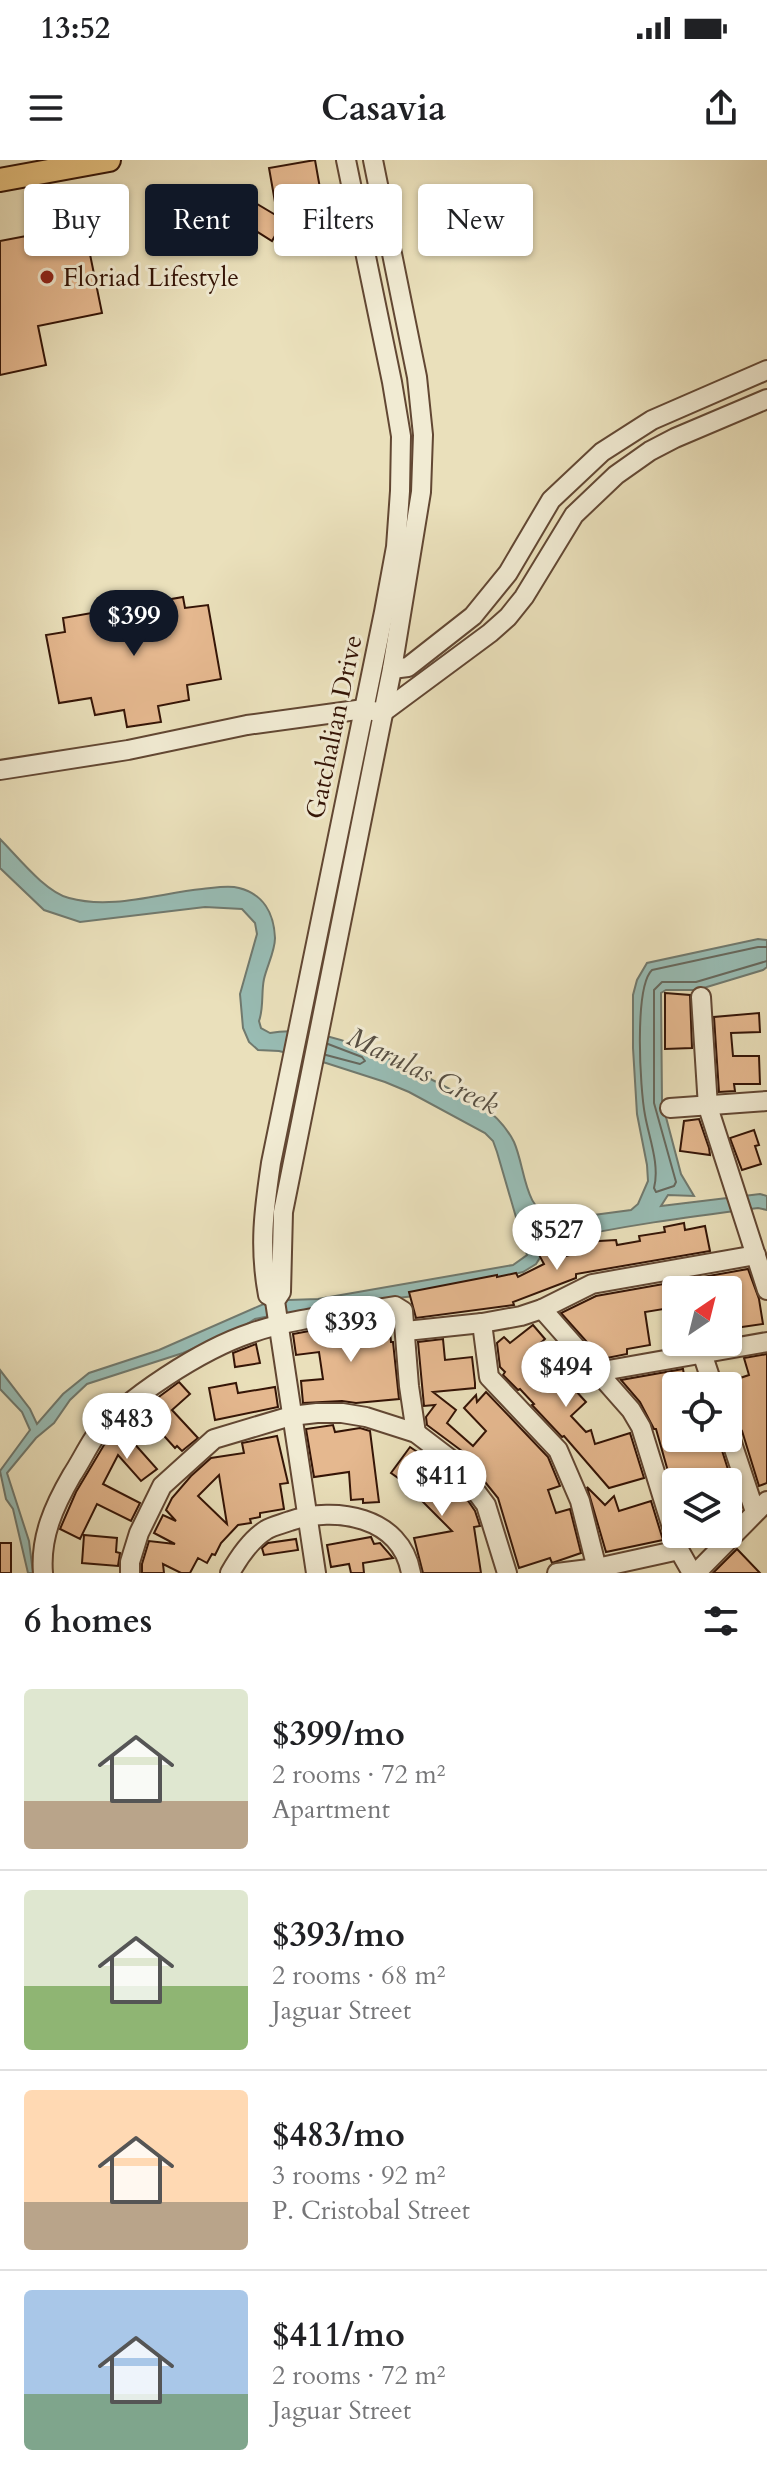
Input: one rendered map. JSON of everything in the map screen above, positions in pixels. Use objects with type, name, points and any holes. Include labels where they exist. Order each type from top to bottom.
[{"type":"main road","points":[[0,180],[109,160]]},
{"type":"street","name":"Gatchalian Drive","points":[[316,1573],[277,1310],[268,1295],[285,1190],[318,1034],[373,711],[396,547],[400,491],[401,436],[346,160]]},
{"type":"street","name":"Gatchalian Drive","points":[[272,1263],[263,1217],[289,1072],[373,711],[392,669],[421,492],[423,435],[412,355],[373,160]]},
{"type":"street","points":[[388,362],[412,355]]},
{"type":"street","points":[[392,669],[408,667],[473,616],[508,573],[551,500],[602,452],[663,415],[767,370]]},
{"type":"street","points":[[0,770],[128,750],[247,725],[373,711],[490,633],[508,617],[524,597],[574,515],[616,475],[675,438],[767,399]]},
{"type":"street","points":[[701,997],[708,1107],[767,1290]]},
{"type":"street","points":[[670,1108],[767,1101]]},
{"type":"street","points":[[406,1331],[482,1323],[542,1309],[592,1284],[756,1255]]},
{"type":"street","points":[[43,1573],[41,1552],[48,1523],[93,1440],[111,1419],[167,1376],[249,1333],[277,1310],[395,1306],[403,1311],[416,1433]]},
{"type":"street","points":[[542,1309],[631,1410],[641,1427],[679,1550],[694,1573],[761,1506],[737,1452]]},
{"type":"street","points":[[482,1323],[489,1377],[558,1450],[580,1501],[597,1568]]},
{"type":"street","points":[[742,1346],[767,1342]]},
{"type":"street","points":[[597,1372],[685,1356]]},
{"type":"street","points":[[130,1573],[130,1562],[139,1533],[162,1486],[214,1439],[291,1416],[342,1413],[366,1417],[416,1433],[454,1462],[486,1505],[507,1573]]},
{"type":"street","points":[[230,1573],[242,1553],[267,1529],[308,1515],[342,1514],[372,1523],[388,1534],[402,1549],[411,1573]]},
{"type":"street","points":[[557,1573],[597,1568],[679,1550]]},
{"type":"water","points":[[0,839],[41,881],[69,898],[102,902],[136,900],[226,887],[239,888],[255,895],[266,906],[275,938],[263,984],[261,1028],[270,1033],[295,1031],[349,1043],[406,1066],[481,1105],[500,1121],[511,1136],[527,1188],[537,1208],[556,1220],[631,1210],[638,1204],[648,1181],[637,1114],[633,1048],[633,995],[647,963],[758,939],[767,940],[767,967],[763,970],[697,990],[666,990],[661,993],[662,1102],[681,1174],[694,1196],[668,1195],[661,1206],[760,1194],[767,1196],[767,1210],[758,1208],[680,1218],[550,1242],[536,1264],[523,1272],[424,1295],[370,1301],[337,1311],[285,1313],[255,1319],[183,1353],[87,1384],[7,1473],[29,1541],[33,1573],[28,1573],[13,1509],[6,1499],[0,1471],[30,1430],[22,1412],[0,1389],[0,1370],[30,1409],[37,1424],[63,1394],[89,1373],[159,1350],[266,1303],[318,1299],[513,1265],[527,1255],[497,1152],[493,1141],[485,1133],[385,1082],[279,1051],[258,1050],[249,1042],[243,1028],[240,994],[257,934],[255,923],[242,909],[205,907],[80,922],[44,910],[0,868]]},
{"type":"building","points":[[315,160],[319,184],[274,184],[274,196],[269,168]]},
{"type":"building","points":[[258,205],[274,214],[272,241],[258,232]]},
{"type":"building","name":"Floriad Lifestyle","points":[[24,236],[24,256],[90,256],[102,313],[38,326],[46,365],[0,375],[0,241]]},
{"type":"building","points":[[183,597],[185,608],[208,605],[221,679],[187,685],[189,700],[158,706],[161,722],[127,727],[124,710],[95,715],[91,698],[59,703],[46,635],[65,632],[63,618]]},
{"type":"building","points":[[665,993],[690,995],[692,1048],[665,1049]]},
{"type":"building","points":[[759,1013],[760,1032],[731,1033],[733,1056],[759,1056],[760,1084],[734,1084],[735,1091],[719,1092],[714,1017]]},
{"type":"building","points":[[699,1119],[710,1155],[680,1151],[684,1121]]},
{"type":"building","points":[[754,1130],[761,1164],[742,1170],[730,1138]]},
{"type":"building","points":[[684,1223],[685,1230],[705,1226],[710,1251],[576,1274],[576,1278],[513,1302],[514,1305],[416,1318],[409,1292],[497,1275],[516,1273],[518,1277],[544,1264],[538,1253],[554,1244],[561,1256],[566,1256],[583,1251],[582,1242],[616,1240],[617,1245],[640,1241],[639,1236],[665,1232],[664,1227]]},
{"type":"building","points":[[748,1269],[759,1299],[763,1324],[742,1327],[742,1276],[709,1276]]},
{"type":"building","points":[[662,1284],[662,1309],[645,1312],[650,1345],[627,1349],[627,1354],[602,1359],[561,1313],[596,1296]]},
{"type":"building","points":[[389,1320],[399,1399],[303,1403],[301,1381],[323,1379],[319,1352],[296,1355],[293,1334],[366,1326],[366,1323]]},
{"type":"building","points":[[533,1325],[545,1339],[526,1356],[543,1375],[566,1354],[577,1367],[564,1378],[586,1402],[571,1416],[586,1432],[591,1430],[595,1444],[630,1433],[644,1478],[609,1488],[520,1389],[503,1375],[505,1372],[500,1367],[497,1343],[504,1337],[510,1343]]},
{"type":"building","points":[[443,1339],[445,1360],[472,1357],[475,1383],[475,1388],[433,1392],[456,1410],[447,1423],[473,1446],[486,1431],[464,1408],[476,1395],[477,1402],[486,1392],[548,1457],[560,1486],[548,1490],[556,1513],[570,1509],[581,1553],[552,1563],[550,1558],[519,1568],[498,1498],[464,1456],[466,1454],[427,1425],[426,1417],[435,1405],[424,1406],[418,1342]]},
{"type":"building","points":[[256,1344],[260,1363],[235,1367],[233,1353]]},
{"type":"building","points":[[767,1354],[767,1483],[759,1486],[742,1431],[742,1377],[749,1375],[744,1358]]},
{"type":"building","points":[[662,1373],[662,1450],[656,1429],[640,1402],[621,1380]]},
{"type":"building","points":[[179,1382],[190,1394],[172,1410],[198,1438],[182,1451],[150,1425],[132,1441],[157,1469],[141,1481],[118,1455],[103,1484],[140,1503],[131,1521],[97,1504],[80,1539],[60,1529],[76,1492],[104,1445],[133,1416]]},
{"type":"building","points":[[236,1383],[238,1393],[275,1387],[278,1407],[215,1420],[209,1388]]},
{"type":"building","points":[[333,1425],[335,1432],[360,1428],[370,1431],[379,1502],[351,1500],[349,1472],[314,1477],[306,1429]]},
{"type":"building","points":[[277,1436],[288,1483],[280,1484],[284,1509],[260,1513],[260,1517],[250,1519],[251,1523],[238,1525],[207,1563],[198,1558],[190,1573],[181,1573],[163,1564],[164,1573],[142,1573],[149,1541],[175,1544],[154,1533],[163,1515],[176,1521],[166,1510],[172,1498],[211,1458],[244,1453],[242,1443]],"holes":[[[219,1475],[227,1524],[198,1496]]]},
{"type":"building","points":[[410,1447],[444,1470],[440,1475],[460,1494],[462,1492],[475,1511],[480,1526],[474,1527],[481,1573],[423,1573],[414,1538],[452,1531],[422,1501],[425,1497],[391,1473]]},
{"type":"building","points":[[663,1452],[722,1452],[728,1468],[667,1468]]},
{"type":"building","points":[[587,1487],[605,1505],[614,1496],[619,1511],[651,1501],[662,1540],[606,1552]]},
{"type":"building","points":[[84,1535],[117,1538],[116,1552],[120,1553],[118,1566],[82,1563]]},
{"type":"building","points":[[371,1537],[374,1544],[380,1543],[393,1558],[363,1563],[364,1573],[351,1573],[349,1564],[331,1567],[327,1545]]},
{"type":"building","points":[[296,1539],[298,1550],[264,1555],[262,1548],[268,1543]]},
{"type":"building","points":[[0,1543],[11,1543],[11,1573],[0,1573]]},
{"type":"building","points":[[737,1549],[760,1573],[713,1573]]},
{"type":"place","name":"Floriad Lifestyle","points":[[47,277]]},
{"type":"water label","name":"Marulas Creek","points":[[423,1071]]}]
